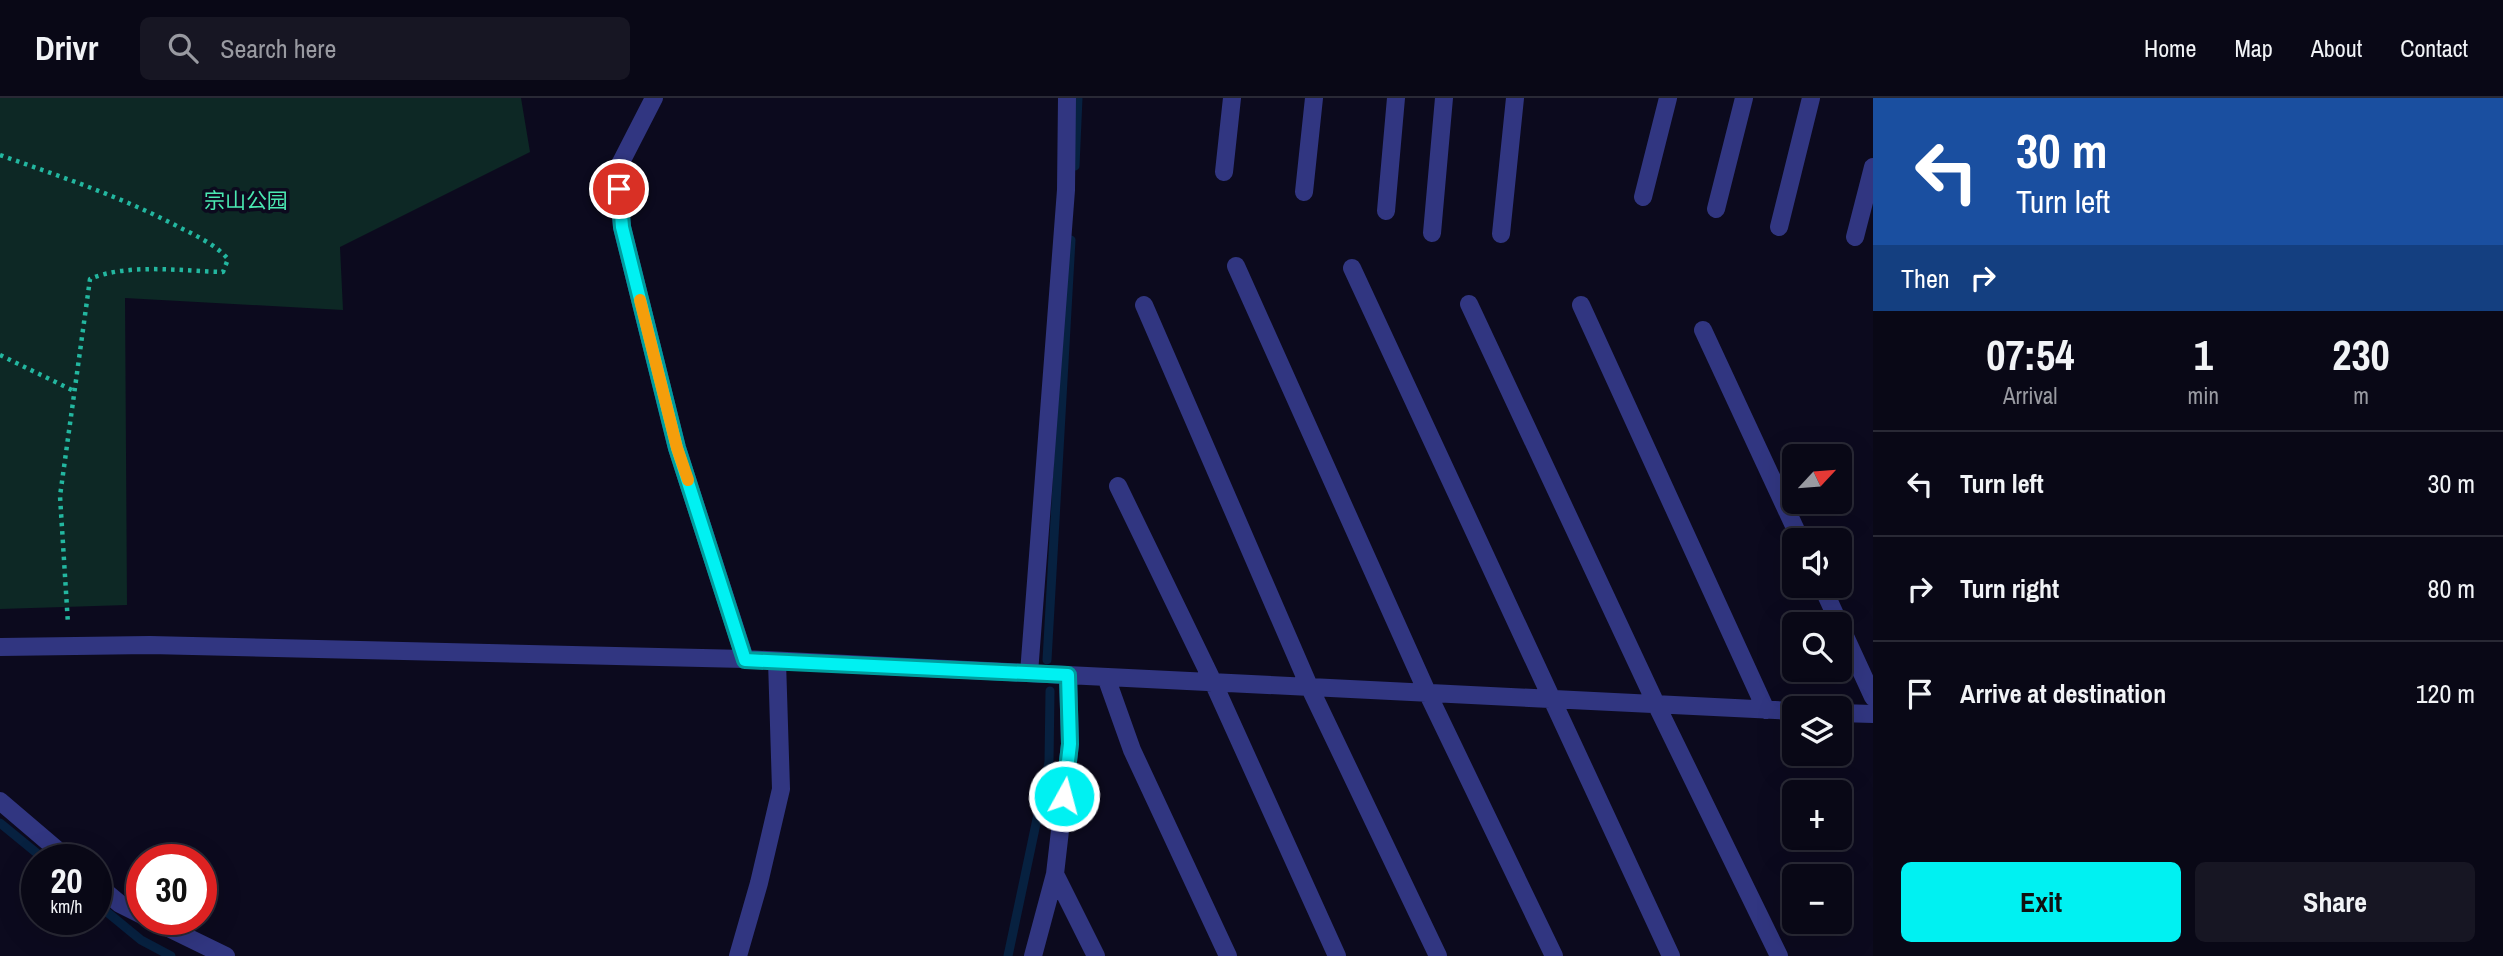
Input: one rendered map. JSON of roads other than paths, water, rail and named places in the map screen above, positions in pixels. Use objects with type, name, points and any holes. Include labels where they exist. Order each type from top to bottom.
[{"type":"street","points":[[654,98],[617,170],[622,227],[677,448],[745,660]]},
{"type":"street","points":[[1029,673],[1066,190],[1067,98]]},
{"type":"street","points":[[1224,172],[1232,98]]},
{"type":"street","points":[[1304,192],[1314,98]]},
{"type":"street","points":[[1386,211],[1396,98]]},
{"type":"street","points":[[1432,233],[1444,98]]},
{"type":"street","points":[[1501,234],[1515,98]]},
{"type":"street","points":[[1643,197],[1668,98]]},
{"type":"street","points":[[1716,209],[1744,98]]},
{"type":"street","points":[[1779,227],[1811,98]]},
{"type":"street","points":[[1855,237],[1873,167]]},
{"type":"street","points":[[1236,266],[1427,692],[1554,956]]},
{"type":"street","points":[[1352,268],[1671,956]]},
{"type":"street","points":[[1469,304],[1657,706],[1779,956]]},
{"type":"street","points":[[1144,305],[1309,687],[1438,956]]},
{"type":"street","points":[[1581,305],[1766,710]]},
{"type":"street","points":[[1703,330],[1795,528]]},
{"type":"street","points":[[1118,486],[1213,682],[1337,956]]},
{"type":"street","points":[[1828,598],[1873,697]]},
{"type":"street","points":[[0,648],[150,645],[777,661],[1782,711]]},
{"type":"street","points":[[738,956],[780,789],[777,661]]},
{"type":"street","points":[[1033,956],[1055,874],[1070,744],[1068,675]]},
{"type":"street","points":[[1106,677],[1132,750],[1228,956]]},
{"type":"street","points":[[1852,713],[1873,714]]},
{"type":"street","points":[[0,801],[50,844]]},
{"type":"street","points":[[1055,874],[1096,956]]},
{"type":"street","points":[[183,935],[226,956]]},
{"type":"waterway","points":[[1075,166],[1078,98]]},
{"type":"waterway","points":[[1047,660],[1071,240]]},
{"type":"waterway","points":[[1008,956],[1049,762],[1050,691]]},
{"type":"waterway","points":[[0,823],[26,844]]},
{"type":"waterway","points":[[112,916],[141,940],[171,956]]},
{"type":"park label","name":"宗山公园","points":[[246,201]]}]
